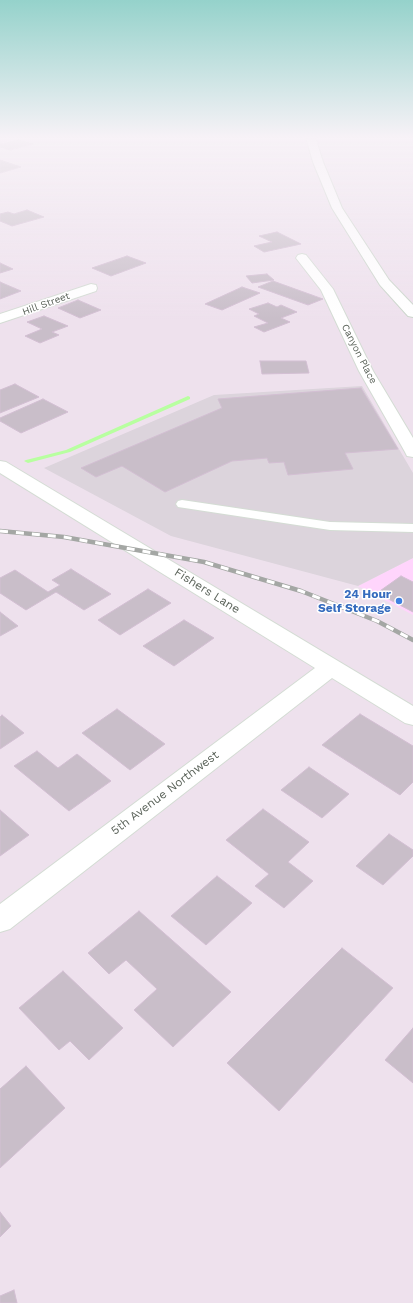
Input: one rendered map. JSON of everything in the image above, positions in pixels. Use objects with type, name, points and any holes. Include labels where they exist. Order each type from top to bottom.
[{"type":"street","points":[[333,198],[337,208],[384,282],[413,313]]},
{"type":"street","name":"Canyon Place","points":[[302,258],[327,290],[366,371],[413,452]]},
{"type":"street","name":"Hill Street","points":[[0,320],[91,288]]},
{"type":"street","name":"Fishers Lane","points":[[0,466],[413,717]]},
{"type":"street","name":"5th Avenue Northwest","points":[[0,920],[331,667]]},
{"type":"lane","points":[[182,504],[330,526],[413,528]]},
{"type":"shaded area","points":[[362,386],[413,473],[413,558],[358,586],[171,536],[44,468],[214,395]]},
{"type":"shaded area","name":"24 Hour Self Storage","points":[[413,558],[413,615],[358,586]]},
{"type":"building","points":[[27,210],[44,217],[12,226],[0,221],[0,214],[8,212],[14,214]]},
{"type":"building","points":[[277,232],[301,244],[264,252],[254,246],[272,242],[259,236]]},
{"type":"building","points":[[127,256],[146,263],[111,276],[92,268]]},
{"type":"building","points":[[0,263],[13,269],[0,273]]},
{"type":"building","points":[[267,274],[274,280],[252,283],[246,276]]},
{"type":"building","points":[[273,281],[323,299],[308,305],[258,287]]},
{"type":"building","points":[[0,282],[21,291],[0,299]]},
{"type":"building","points":[[242,287],[260,293],[222,310],[205,304]]},
{"type":"building","points":[[78,300],[101,310],[80,318],[58,308]]},
{"type":"building","points":[[268,303],[277,307],[281,305],[297,312],[281,318],[290,322],[264,332],[254,327],[268,323],[254,316],[259,314],[249,309]]},
{"type":"building","points":[[44,316],[68,326],[52,332],[59,335],[40,343],[25,336],[42,329],[27,322]]},
{"type":"building","points":[[260,361],[306,361],[309,373],[262,374]]},
{"type":"building","points":[[15,384],[39,397],[0,413],[0,390]]},
{"type":"building","points":[[361,388],[398,449],[345,453],[353,469],[288,475],[284,462],[269,463],[267,458],[232,461],[165,492],[122,466],[96,477],[81,468],[222,408],[218,399]]},
{"type":"building","points":[[43,399],[68,412],[21,433],[0,421],[0,418]]},
{"type":"building","points":[[71,569],[111,594],[84,610],[56,592],[26,610],[0,593],[0,578],[15,570],[48,592],[60,585],[52,580]]},
{"type":"building","points":[[401,576],[413,582],[413,612],[377,593]]},
{"type":"building","points":[[148,589],[171,603],[120,635],[98,620]]},
{"type":"building","points":[[0,612],[18,626],[0,636]]},
{"type":"building","points":[[184,620],[214,638],[174,666],[143,646]]},
{"type":"building","points":[[117,709],[165,744],[130,770],[82,733]]},
{"type":"building","points":[[360,714],[413,746],[413,782],[400,795],[322,745]]},
{"type":"building","points":[[2,715],[24,733],[0,749],[0,717]]},
{"type":"building","points":[[37,751],[58,768],[77,754],[111,781],[69,811],[14,766]]},
{"type":"building","points":[[309,767],[349,794],[322,818],[281,790]]},
{"type":"building","points":[[263,809],[309,842],[288,862],[313,881],[284,908],[255,886],[269,874],[226,840]]},
{"type":"building","points":[[0,810],[29,835],[0,856]]},
{"type":"building","points":[[389,834],[413,850],[413,856],[383,885],[356,866]]},
{"type":"building","points":[[217,876],[252,903],[206,945],[171,916]]},
{"type":"building","points":[[139,911],[231,992],[173,1047],[134,1010],[157,989],[126,960],[109,974],[88,953]]},
{"type":"building","points":[[342,948],[393,988],[279,1111],[227,1063]]},
{"type":"building","points":[[63,971],[123,1028],[89,1060],[70,1041],[59,1050],[19,1008]]},
{"type":"building","points":[[413,1028],[413,1083],[385,1060]]},
{"type":"building","points":[[26,1066],[65,1108],[0,1168],[0,1089]]},
{"type":"building","points":[[0,1212],[11,1226],[0,1237]]},
{"type":"building","points":[[14,1290],[17,1303],[0,1303],[0,1296]]},
{"type":"waterway","points":[[28,461],[68,451],[188,398]]},
{"type":"railway","points":[[0,531],[64,537],[204,562],[301,591],[377,621],[413,640]]},
{"type":"place","name":"24 Hour Self Storage","points":[[399,601]]}]
